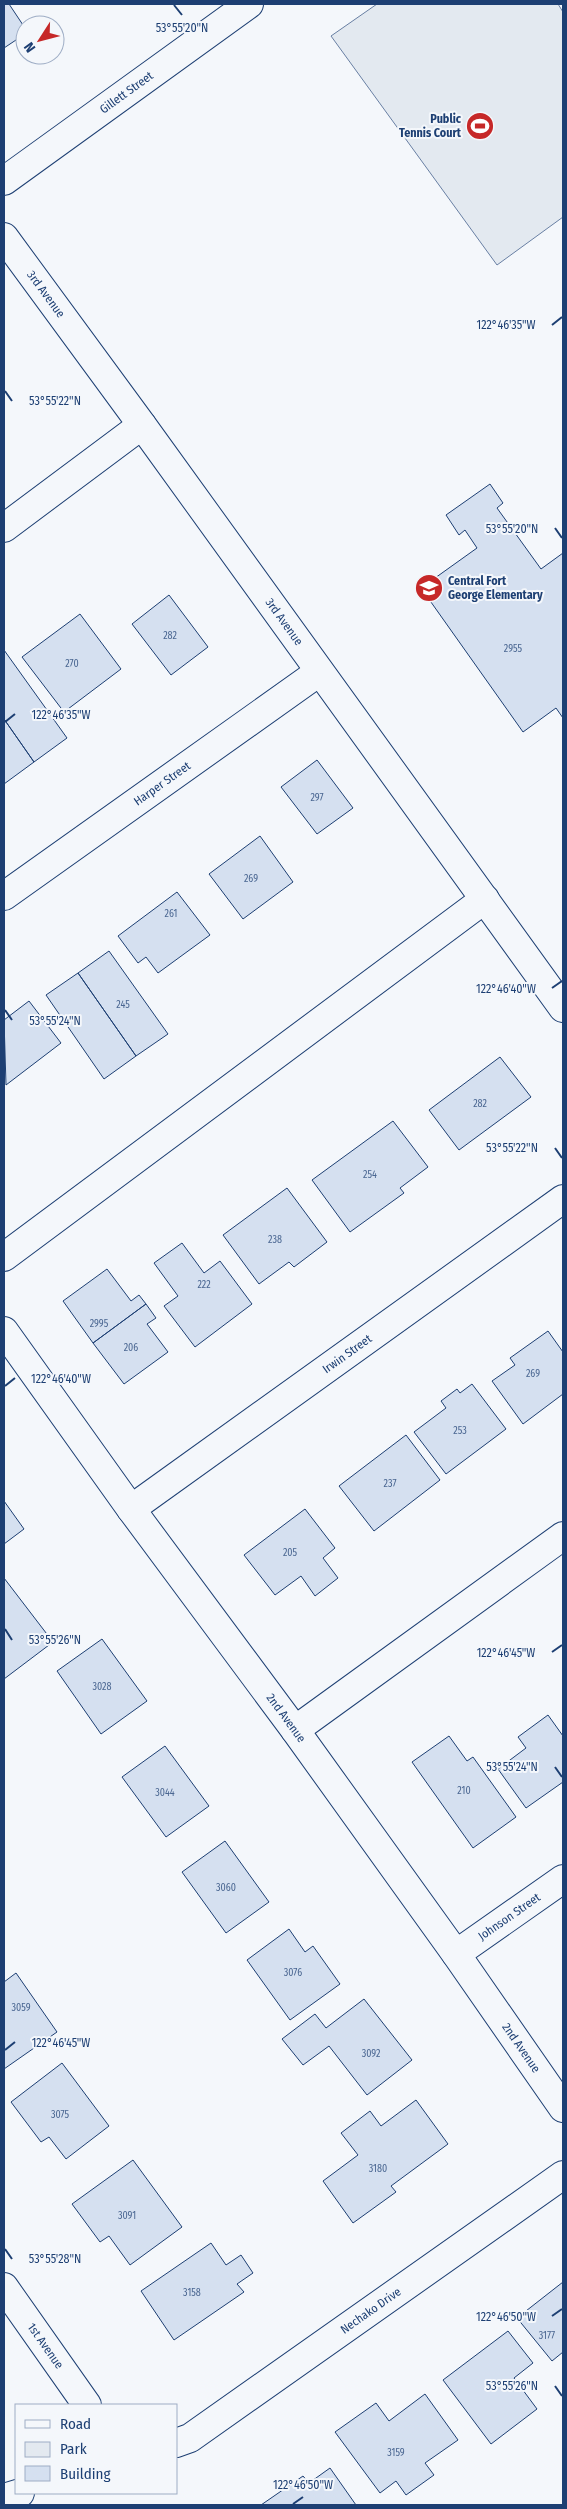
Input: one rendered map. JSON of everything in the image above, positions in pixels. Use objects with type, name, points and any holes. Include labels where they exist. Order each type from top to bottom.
[{"type":"street","name":"Gillett Street","points":[[4,181],[249,4]]},
{"type":"street","name":"3rd Avenue","points":[[4,237],[563,1008]]},
{"type":"street","points":[[4,528],[142,425]]},
{"type":"street","name":"Harper Street","points":[[4,896],[319,672]]},
{"type":"street","points":[[4,1257],[485,899]]},
{"type":"street","name":"Irwin Street","points":[[130,1509],[563,1199]]},
{"type":"street","name":"2nd Avenue","points":[[4,1331],[130,1509],[295,1730],[456,1954],[563,2108]]},
{"type":"street","points":[[295,1730],[563,1536]]},
{"type":"street","name":"Johnson Street","points":[[456,1954],[563,1879]]},
{"type":"street","name":"Nechako Drive","points":[[178,2442],[190,2438],[563,2175]]},
{"type":"street","name":"1st Avenue","points":[[4,2287],[86,2404]]},
{"type":"street","points":[[4,2498],[17,2494]]},
{"type":"green space","name":"Public Tennis Court","points":[[377,4],[558,4],[563,12],[563,217],[497,265],[331,36]]},
{"type":"building","points":[[4,4],[9,4],[16,15],[15,41],[4,48]]},
{"type":"building","name":"Central Fort George Elementary","points":[[490,484],[503,503],[497,508],[541,569],[563,553],[563,718],[556,708],[523,732],[421,588],[477,548],[465,530],[459,535],[446,515]]},
{"type":"building","points":[[169,595],[208,647],[171,675],[132,624]]},
{"type":"building","points":[[80,614],[121,669],[64,712],[22,657]]},
{"type":"building","points":[[4,650],[67,738],[34,762],[4,719]]},
{"type":"building","points":[[4,719],[34,762],[4,784]]},
{"type":"building","points":[[317,760],[353,808],[317,834],[281,787]]},
{"type":"building","points":[[260,836],[293,882],[243,919],[209,874]]},
{"type":"building","points":[[177,892],[210,935],[158,973],[146,957],[138,963],[118,936]]},
{"type":"building","points":[[109,951],[168,1034],[136,1056],[78,973]]},
{"type":"building","points":[[78,973],[136,1056],[104,1079],[46,995]]},
{"type":"building","points":[[29,1001],[61,1043],[6,1085],[4,1020]]},
{"type":"building","points":[[500,1057],[531,1097],[459,1150],[429,1110]]},
{"type":"building","points":[[393,1121],[428,1167],[400,1188],[404,1193],[350,1232],[312,1180]]},
{"type":"building","points":[[287,1188],[327,1242],[294,1267],[289,1262],[259,1284],[223,1235]]},
{"type":"building","points":[[182,1243],[204,1273],[220,1261],[252,1304],[195,1347],[164,1306],[178,1296],[154,1263]]},
{"type":"building","points":[[107,1269],[131,1301],[139,1295],[146,1304],[93,1343],[63,1301]]},
{"type":"building","points":[[146,1304],[156,1318],[147,1324],[168,1352],[124,1384],[93,1343]]},
{"type":"building","points":[[548,1331],[563,1352],[563,1394],[523,1424],[492,1381],[515,1365],[510,1358]]},
{"type":"building","points":[[472,1384],[506,1429],[446,1474],[414,1432],[446,1408],[441,1401],[457,1389],[460,1393]]},
{"type":"building","points":[[406,1435],[440,1480],[374,1531],[339,1486]]},
{"type":"building","points":[[4,1501],[24,1529],[4,1544]]},
{"type":"building","points":[[305,1509],[335,1548],[323,1558],[338,1578],[315,1596],[301,1576],[275,1595],[244,1555]]},
{"type":"building","points":[[4,1578],[53,1642],[4,1679]]},
{"type":"building","points":[[102,1639],[147,1701],[101,1734],[57,1671]]},
{"type":"building","points":[[548,1715],[563,1736],[563,1782],[526,1808],[498,1769],[526,1748],[518,1737]]},
{"type":"building","points":[[449,1736],[467,1761],[473,1757],[516,1817],[473,1848],[412,1762]]},
{"type":"building","points":[[165,1746],[209,1806],[166,1837],[122,1777]]},
{"type":"building","points":[[225,1841],[269,1902],[226,1933],[182,1872]]},
{"type":"building","points":[[289,1929],[305,1952],[313,1946],[340,1984],[290,2020],[247,1960]]},
{"type":"building","points":[[16,1973],[57,2032],[4,2069],[4,1982]]},
{"type":"building","points":[[364,1999],[412,2060],[367,2095],[329,2046],[303,2065],[282,2039],[315,2014],[326,2028]]},
{"type":"building","points":[[62,2063],[109,2126],[66,2159],[49,2137],[41,2142],[11,2102]]},
{"type":"building","points":[[416,2100],[448,2144],[391,2186],[396,2192],[353,2223],[323,2181],[358,2155],[341,2133],[370,2111],[381,2126]]},
{"type":"building","points":[[133,2160],[182,2227],[130,2265],[109,2236],[100,2242],[72,2204]]},
{"type":"building","points":[[211,2243],[226,2265],[241,2255],[253,2273],[237,2284],[244,2292],[174,2340],[141,2291]]},
{"type":"building","points":[[563,2282],[563,2352],[552,2361],[517,2318]]},
{"type":"building","points":[[508,2331],[533,2363],[514,2378],[537,2409],[491,2444],[443,2380]]},
{"type":"building","points":[[425,2394],[458,2440],[425,2463],[434,2475],[406,2495],[396,2481],[380,2493],[335,2432],[376,2403],[389,2421]]},
{"type":"building","points":[[330,2468],[356,2505],[261,2505],[303,2476],[309,2483]]},
{"type":"place","name":"Public Tennis Court","points":[[480,126]]},
{"type":"place","name":"Central Fort George Elementary","points":[[429,588]]}]
